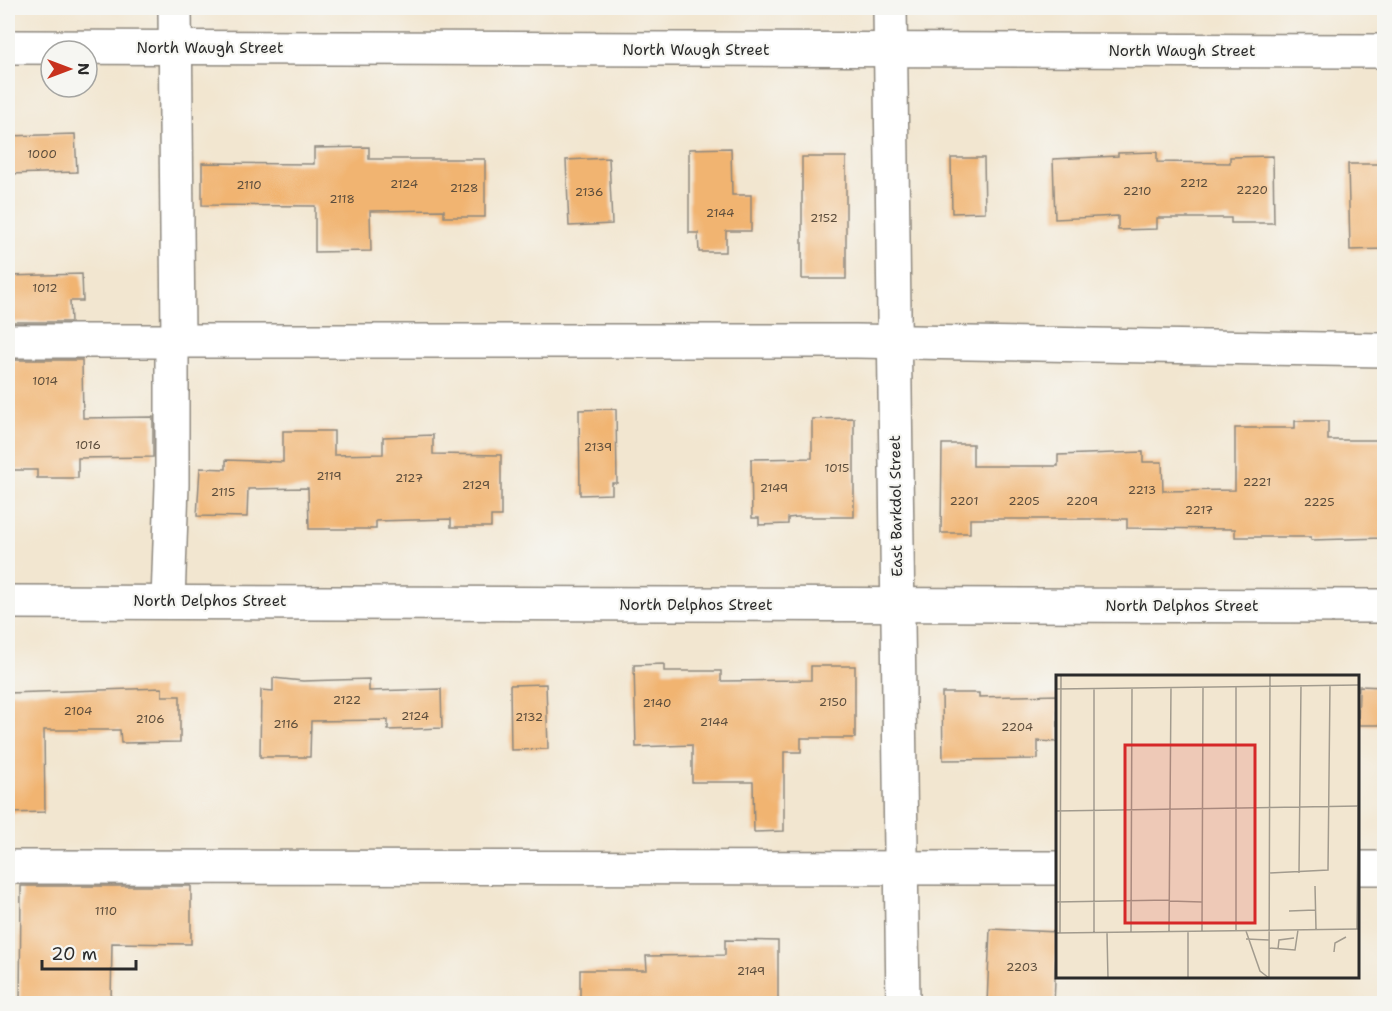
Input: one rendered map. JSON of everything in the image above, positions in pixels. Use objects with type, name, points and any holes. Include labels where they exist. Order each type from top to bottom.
[{"type":"street","points":[[168,601],[175,339],[175,8]]},
{"type":"street","name":"East Barkdol Street","points":[[890,8],[903,1004]]},
{"type":"street","name":"North Waugh Street","points":[[8,47],[1384,51]]},
{"type":"street","points":[[8,341],[175,339],[894,343],[1384,350]]},
{"type":"street","name":"North Delphos Street","points":[[8,602],[1384,606]]},
{"type":"street","points":[[8,867],[1056,868]]},
{"type":"street","points":[[1359,868],[1384,868]]},
{"type":"building","points":[[75,134],[77,172],[8,174],[8,136]]},
{"type":"building","points":[[369,147],[369,159],[485,159],[485,217],[444,217],[444,210],[370,211],[371,251],[315,252],[315,206],[202,205],[202,163],[314,164],[314,148]]},
{"type":"building","points":[[731,148],[732,195],[751,195],[751,231],[726,231],[726,252],[699,252],[698,233],[689,233],[689,149]]},
{"type":"building","points":[[1157,152],[1157,162],[1230,163],[1230,157],[1273,156],[1274,223],[1231,223],[1231,218],[1157,218],[1157,229],[1118,230],[1118,216],[1055,219],[1053,159]]},
{"type":"building","points":[[802,157],[846,157],[846,279],[802,279]]},
{"type":"building","points":[[609,158],[612,224],[569,226],[566,160]]},
{"type":"building","points":[[951,158],[984,158],[985,212],[952,213]]},
{"type":"building","points":[[1348,164],[1384,164],[1384,249],[1350,250]]},
{"type":"building","points":[[82,274],[83,301],[70,301],[71,322],[8,322],[8,276]]},
{"type":"building","points":[[8,360],[82,360],[83,418],[153,417],[153,457],[78,458],[78,478],[37,478],[37,470],[9,470]]},
{"type":"building","points":[[616,409],[617,483],[612,483],[612,494],[580,495],[579,410]]},
{"type":"building","points":[[854,418],[854,517],[797,517],[788,518],[788,524],[759,525],[759,518],[752,518],[751,459],[812,458],[812,419]]},
{"type":"building","points":[[1295,421],[1328,421],[1328,440],[1384,440],[1384,538],[1311,540],[1311,537],[1235,537],[1235,529],[1127,528],[1127,519],[970,519],[970,533],[941,533],[942,444],[973,444],[973,466],[1058,466],[1058,455],[1143,452],[1143,462],[1162,462],[1163,491],[1235,490],[1235,428],[1295,428]]},
{"type":"building","points":[[283,431],[334,431],[334,455],[383,454],[383,437],[433,435],[433,454],[501,455],[501,516],[491,516],[491,527],[451,527],[451,519],[376,521],[376,529],[309,529],[308,488],[248,489],[247,517],[197,516],[200,468],[226,469],[226,460],[283,462]]},
{"type":"building","points":[[664,664],[664,671],[721,671],[721,681],[811,680],[811,666],[855,666],[855,738],[801,738],[801,752],[784,752],[784,831],[754,832],[753,782],[692,782],[692,745],[636,747],[634,665]]},
{"type":"building","points":[[273,678],[303,681],[369,679],[369,691],[441,689],[442,728],[388,730],[388,720],[311,721],[310,757],[260,757],[261,690],[273,691]]},
{"type":"building","points":[[546,684],[548,749],[511,750],[510,685]]},
{"type":"building","points":[[1359,686],[1384,687],[1384,725],[1359,725]]},
{"type":"building","points":[[162,688],[162,696],[180,696],[180,742],[121,743],[120,730],[44,730],[45,812],[8,813],[8,693]]},
{"type":"building","points":[[942,693],[979,693],[979,697],[1056,695],[1056,742],[1038,741],[1038,759],[943,760]]},
{"type":"building","points":[[21,886],[191,886],[191,944],[112,943],[111,1004],[20,1004]]},
{"type":"building","points":[[990,929],[1056,932],[1054,1004],[987,1004]]},
{"type":"building","points":[[725,940],[778,941],[778,1001],[580,1004],[580,970],[647,970],[646,956],[725,955]]}]
